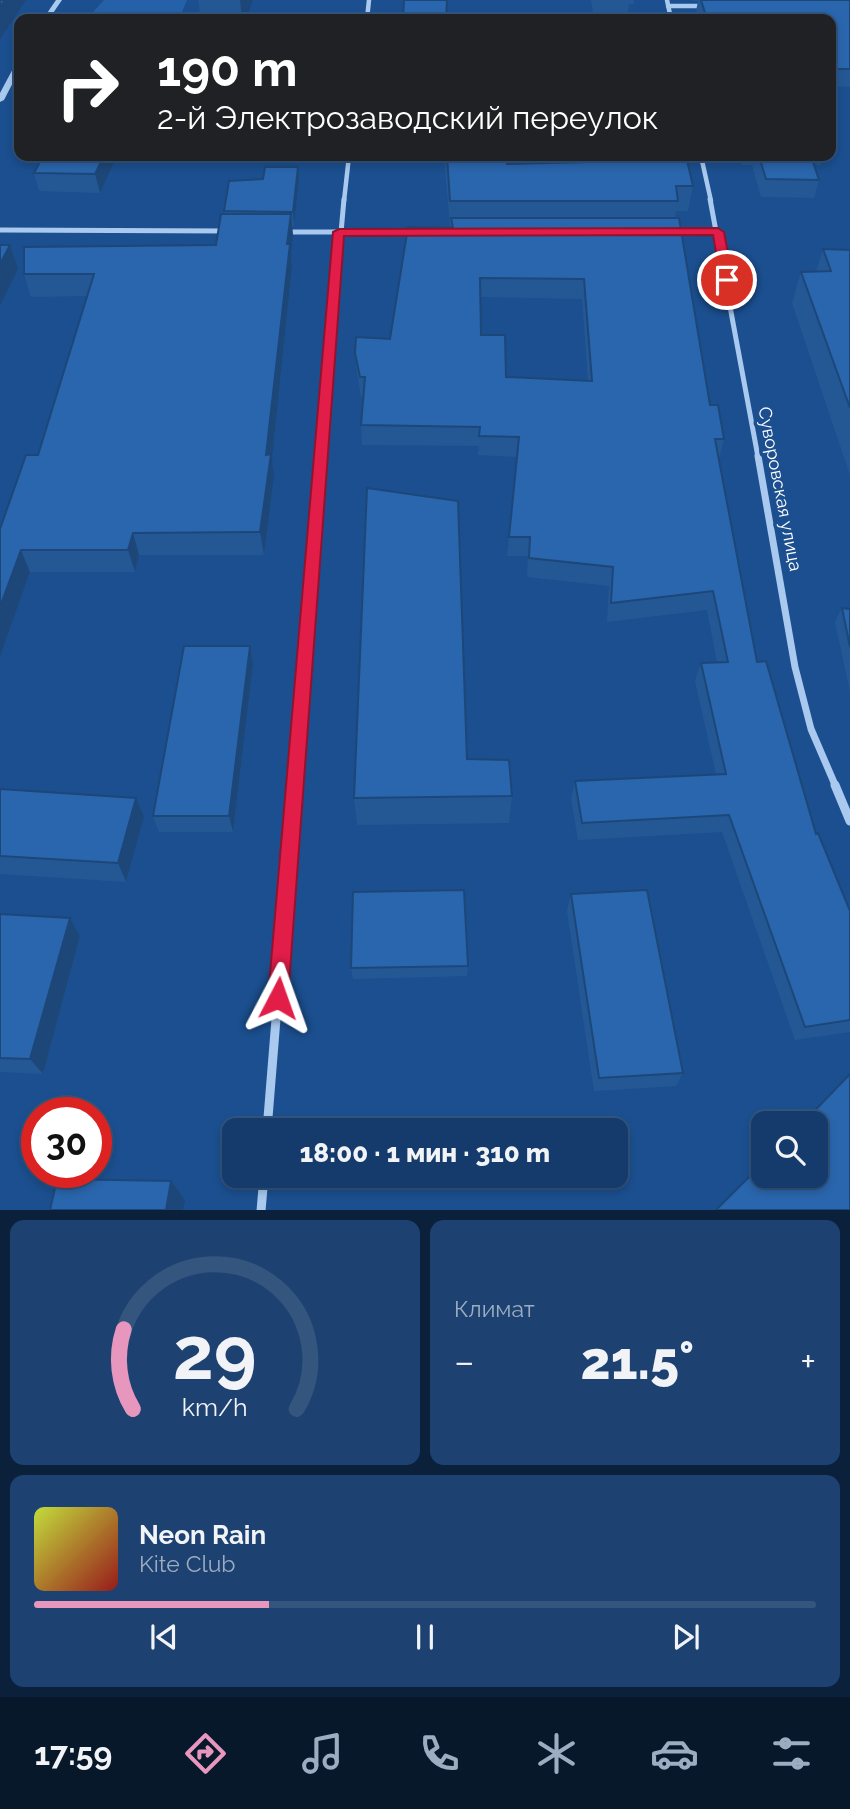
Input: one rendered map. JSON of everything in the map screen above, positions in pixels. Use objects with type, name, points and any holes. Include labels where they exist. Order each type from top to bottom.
[{"type":"street","points":[[667,3],[718,6]]},
{"type":"street","points":[[0,100],[14,74]]},
{"type":"street","points":[[268,1118],[339,232],[348,161]]},
{"type":"street","name":"Суворовская улица","points":[[702,161],[718,232],[796,667],[811,729],[850,821]]},
{"type":"street","points":[[0,230],[236,232]]},
{"type":"street","points":[[278,232],[428,232]]},
{"type":"street","points":[[670,232],[718,232]]},
{"type":"street","points":[[261,1210],[263,1188]]},
{"type":"shaded area","points":[[104,0],[187,0],[181,14],[94,14]]},
{"type":"building","points":[[404,0],[447,0],[446,14],[403,14]]},
{"type":"building","points":[[701,0],[850,0],[850,69],[836,69],[836,14],[705,14]]},
{"type":"building","points":[[40,161],[102,161],[95,174],[34,173]]},
{"type":"building","points":[[447,161],[507,161],[507,164],[687,161],[693,186],[676,186],[678,201],[450,201]]},
{"type":"building","points":[[761,161],[813,161],[819,180],[766,179]]},
{"type":"building","points":[[265,167],[298,167],[293,212],[224,211],[229,181],[263,179]]},
{"type":"building","points":[[221,214],[291,214],[287,244],[290,244],[266,455],[271,454],[260,532],[133,533],[128,550],[21,550],[0,607],[0,529],[26,455],[38,455],[94,274],[24,274],[24,247],[216,245]]},
{"type":"building","points":[[451,218],[679,218],[710,405],[718,405],[724,439],[715,439],[757,662],[766,661],[816,834],[818,833],[850,911],[850,1020],[805,1027],[729,815],[582,823],[575,781],[726,774],[701,663],[728,662],[713,591],[611,603],[613,567],[529,558],[530,537],[509,537],[519,437],[479,436],[480,427],[361,425],[365,377],[360,377],[355,353],[356,337],[390,339],[408,227],[453,228]],"holes":[[[480,278],[584,279],[592,381],[506,377],[505,335],[481,335]]]},
{"type":"building","points":[[0,245],[10,245],[0,264]]},
{"type":"building","points":[[823,249],[850,250],[850,408],[801,272],[831,271]]},
{"type":"building","points":[[367,488],[458,501],[467,759],[509,760],[512,796],[354,798]]},
{"type":"building","points":[[842,608],[850,609],[850,647]]},
{"type":"building","points":[[184,646],[250,646],[229,816],[153,816]]},
{"type":"building","points":[[0,789],[136,798],[118,863],[0,856]]},
{"type":"building","points":[[464,890],[468,966],[351,968],[353,892]]},
{"type":"building","points":[[647,890],[683,1073],[599,1078],[571,894]]},
{"type":"building","points":[[0,914],[70,918],[30,1059],[0,1058]]},
{"type":"building","points":[[850,1074],[850,1210],[716,1210],[751,1175],[751,1188],[828,1188],[828,1111],[814,1111]]},
{"type":"building","points":[[112,1180],[171,1181],[166,1210],[50,1210],[55,1188],[112,1188]]},
{"type":"route","points":[[278,998],[339,232],[718,232],[727,280]]}]
